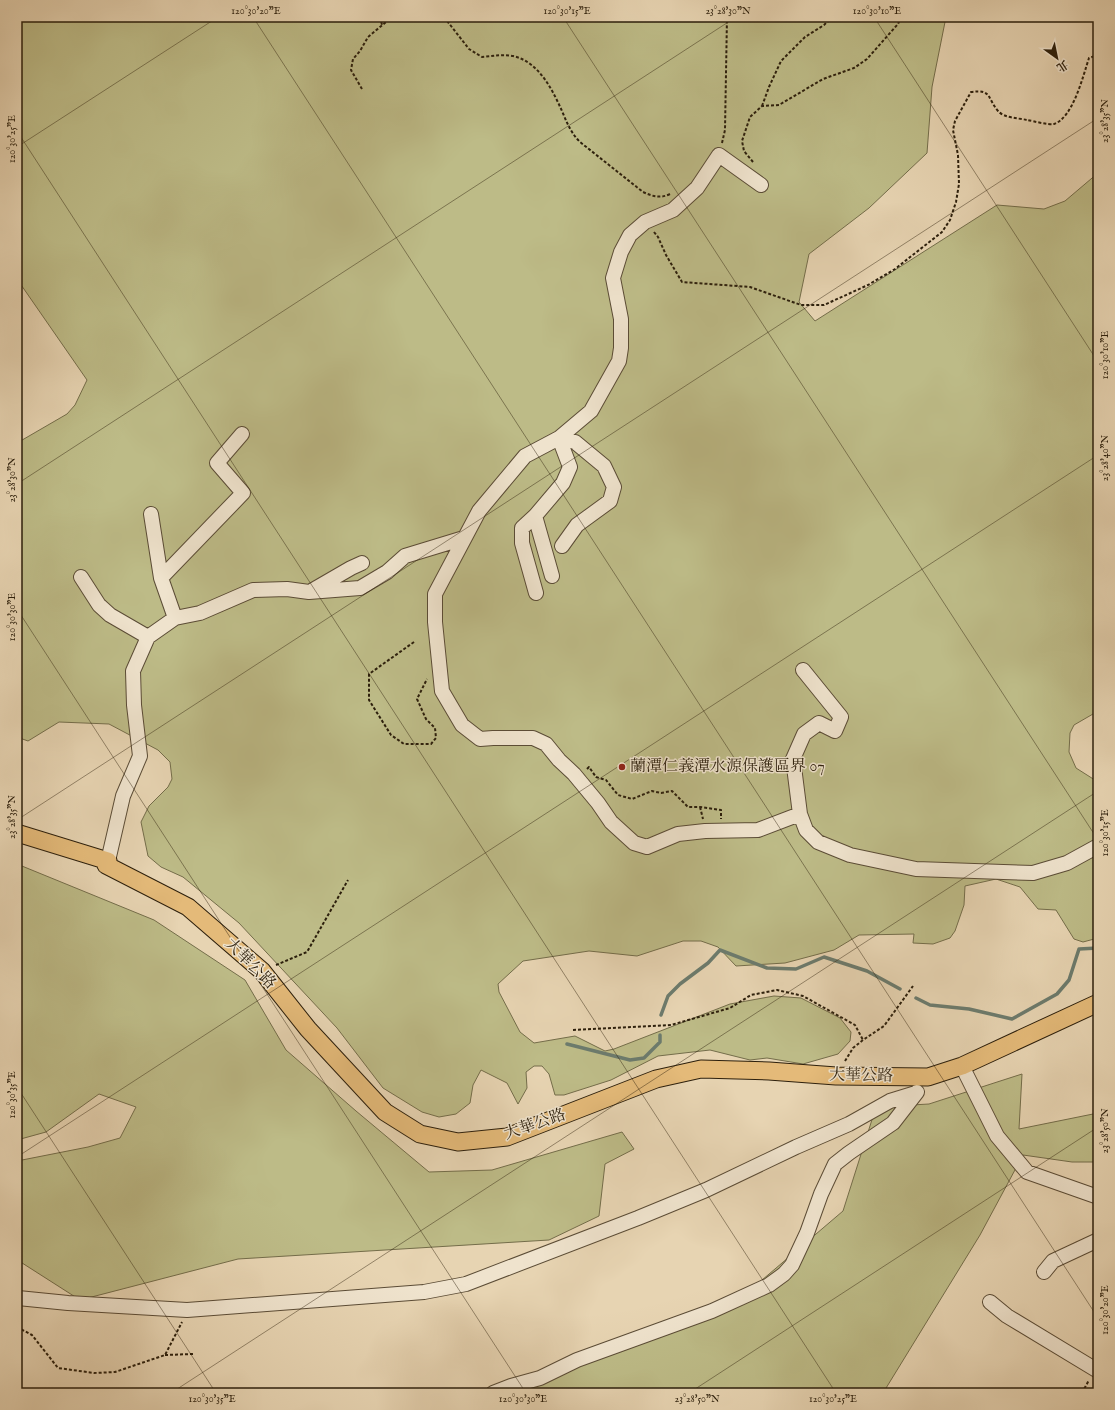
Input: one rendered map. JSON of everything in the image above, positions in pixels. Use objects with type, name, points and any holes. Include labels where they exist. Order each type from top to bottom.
[{"type":"main road","name":"大華公路","points":[[17,833],[108,861],[106,865],[188,907],[262,971],[308,1029],[385,1112],[420,1134],[458,1142],[507,1137],[656,1079],[701,1069],[769,1071],[836,1076],[928,1077],[962,1066],[1098,1003]]},
{"type":"street","points":[[761,185],[719,156],[697,188],[673,210],[645,222],[630,235],[621,252],[613,278],[620,319],[621,348],[619,361],[591,411],[559,438],[524,456],[480,511],[464,538],[436,594],[435,622],[442,691],[462,725],[480,739],[533,738],[546,744],[559,760],[574,774],[598,803],[611,822],[634,843],[647,847],[678,834],[722,830],[758,830],[800,814]]},
{"type":"street","points":[[161,578],[243,493],[217,463],[242,434]]},
{"type":"street","points":[[536,593],[522,543],[522,528],[535,516],[563,483],[570,467],[559,438]]},
{"type":"street","points":[[559,438],[575,442],[604,466],[614,487],[610,501],[577,525],[562,546]]},
{"type":"street","points":[[151,514],[161,578],[175,618]]},
{"type":"street","points":[[535,516],[552,576]]},
{"type":"street","points":[[108,861],[123,796],[140,756],[134,705],[133,671],[148,637],[175,618],[200,613],[253,590],[287,589],[309,592],[360,588],[387,572],[405,556],[464,538]]},
{"type":"street","points":[[309,592],[362,563]]},
{"type":"street","points":[[81,577],[99,605],[110,616],[148,637]]},
{"type":"street","points":[[802,670],[841,717],[835,731],[819,723],[804,734],[793,758],[800,814],[806,830],[818,842],[850,855],[916,869],[1033,873],[1067,862],[1098,846]]},
{"type":"street","points":[[962,1066],[997,1136],[1027,1172],[1098,1197]]},
{"type":"street","points":[[493,1393],[540,1378],[577,1360],[712,1311],[769,1285],[784,1274],[792,1265],[807,1233],[821,1194],[835,1164],[893,1123],[928,1077]]},
{"type":"street","points":[[18,1298],[68,1303],[187,1310],[424,1292],[466,1284],[623,1224],[706,1190],[848,1124],[890,1101],[916,1093]]},
{"type":"street","points":[[1044,1272],[1053,1261],[1098,1240]]},
{"type":"street","points":[[990,1302],[1007,1316],[1095,1371],[1098,1371]]},
{"type":"path","points":[[380,17],[382,24]]},
{"type":"path","points":[[362,89],[351,70],[353,59],[360,51],[368,37],[392,17]]},
{"type":"path","points":[[444,17],[469,49],[482,57],[499,55],[514,56],[527,62],[541,73],[552,91],[573,135],[643,192],[654,196],[664,197],[670,194]]},
{"type":"path","points":[[719,156],[725,130],[727,17]]},
{"type":"path","points":[[753,162],[744,151],[742,141],[750,117],[762,106],[781,61],[805,37],[824,25],[832,17]]},
{"type":"path","points":[[762,106],[779,105],[823,79],[854,68],[867,59],[898,24],[901,17]]},
{"type":"path","points":[[645,222],[658,237],[666,255],[682,282],[750,287],[801,305],[824,305],[868,286],[895,270],[942,232],[950,220],[956,202],[959,184],[958,155],[953,130],[971,92],[981,91],[987,94],[998,112],[1007,116],[1053,124],[1063,118],[1071,107],[1089,58],[1098,55]]},
{"type":"path","points":[[414,642],[369,674],[369,700],[392,735],[404,744],[431,744],[436,738],[435,728],[426,718],[417,699],[428,678]]},
{"type":"path","points":[[574,774],[589,768],[596,777],[606,780],[618,795],[632,799],[652,791],[661,793],[672,791],[688,808],[700,807],[721,810],[722,830]]},
{"type":"path","points":[[262,971],[306,952],[348,880]]},
{"type":"path","points":[[836,1076],[854,1048],[884,1026],[913,986]]},
{"type":"path","points":[[573,1030],[671,1025],[730,1008],[751,996],[777,990],[803,996],[855,1025],[864,1040]]},
{"type":"path","points":[[165,1355],[187,1310]]},
{"type":"path","points":[[17,1327],[32,1335],[58,1368],[94,1373],[115,1372],[165,1355],[193,1354]]},
{"type":"shaded area","points":[[17,17],[946,17],[932,87],[927,153],[869,208],[809,254],[799,302],[815,321],[997,205],[1044,209],[1065,201],[1098,173],[1098,716],[1093,714],[1074,725],[1070,733],[1069,752],[1076,768],[1098,782],[1098,938],[1083,942],[1074,939],[1056,910],[1038,909],[1020,887],[996,879],[965,886],[964,905],[955,931],[950,938],[933,944],[913,943],[914,934],[859,935],[834,950],[785,963],[736,966],[718,947],[701,941],[683,941],[637,956],[589,951],[523,961],[498,984],[499,992],[520,1032],[534,1043],[575,1036],[605,1051],[614,1049],[730,1004],[774,996],[801,998],[840,1018],[851,1032],[850,1041],[838,1054],[803,1064],[767,1058],[750,1060],[710,1050],[658,1056],[611,1080],[564,1095],[555,1095],[549,1074],[542,1066],[534,1066],[526,1072],[527,1088],[518,1104],[507,1083],[481,1070],[473,1085],[470,1103],[456,1114],[439,1117],[422,1112],[383,1088],[337,1028],[239,923],[183,877],[161,867],[148,856],[141,822],[149,806],[168,787],[172,779],[170,762],[158,750],[109,724],[59,722],[28,741],[17,737],[17,443],[67,414],[75,405],[87,380],[17,279]]},
{"type":"shaded area","points":[[17,864],[154,920],[245,980],[286,1050],[429,1172],[492,1170],[622,1132],[634,1149],[605,1164],[599,1216],[549,1240],[238,1259],[80,1300],[19,1261],[17,1252],[17,1161],[88,1147],[120,1138],[136,1107],[99,1094],[46,1132],[17,1140]]},
{"type":"shaded area","points":[[1022,1074],[1019,1129],[1098,1113],[1098,1162],[1072,1162],[1023,1155],[980,1235],[883,1393],[504,1393],[755,1286],[843,1211],[876,1107],[929,1104]]},
{"type":"waterway","points":[[916,998],[930,1005],[969,1009],[1012,1019],[1057,994],[1069,980],[1079,949],[1098,948]]},
{"type":"waterway","points":[[661,1015],[668,996],[680,984],[708,963],[720,950],[767,968],[796,969],[824,957],[867,971],[900,989]]},
{"type":"waterway","points":[[567,1044],[630,1060],[644,1058],[660,1042],[660,1035]]},
{"type":"place","name":"蘭潭仁義潭水源保護區界 07","points":[[622,767]]}]
